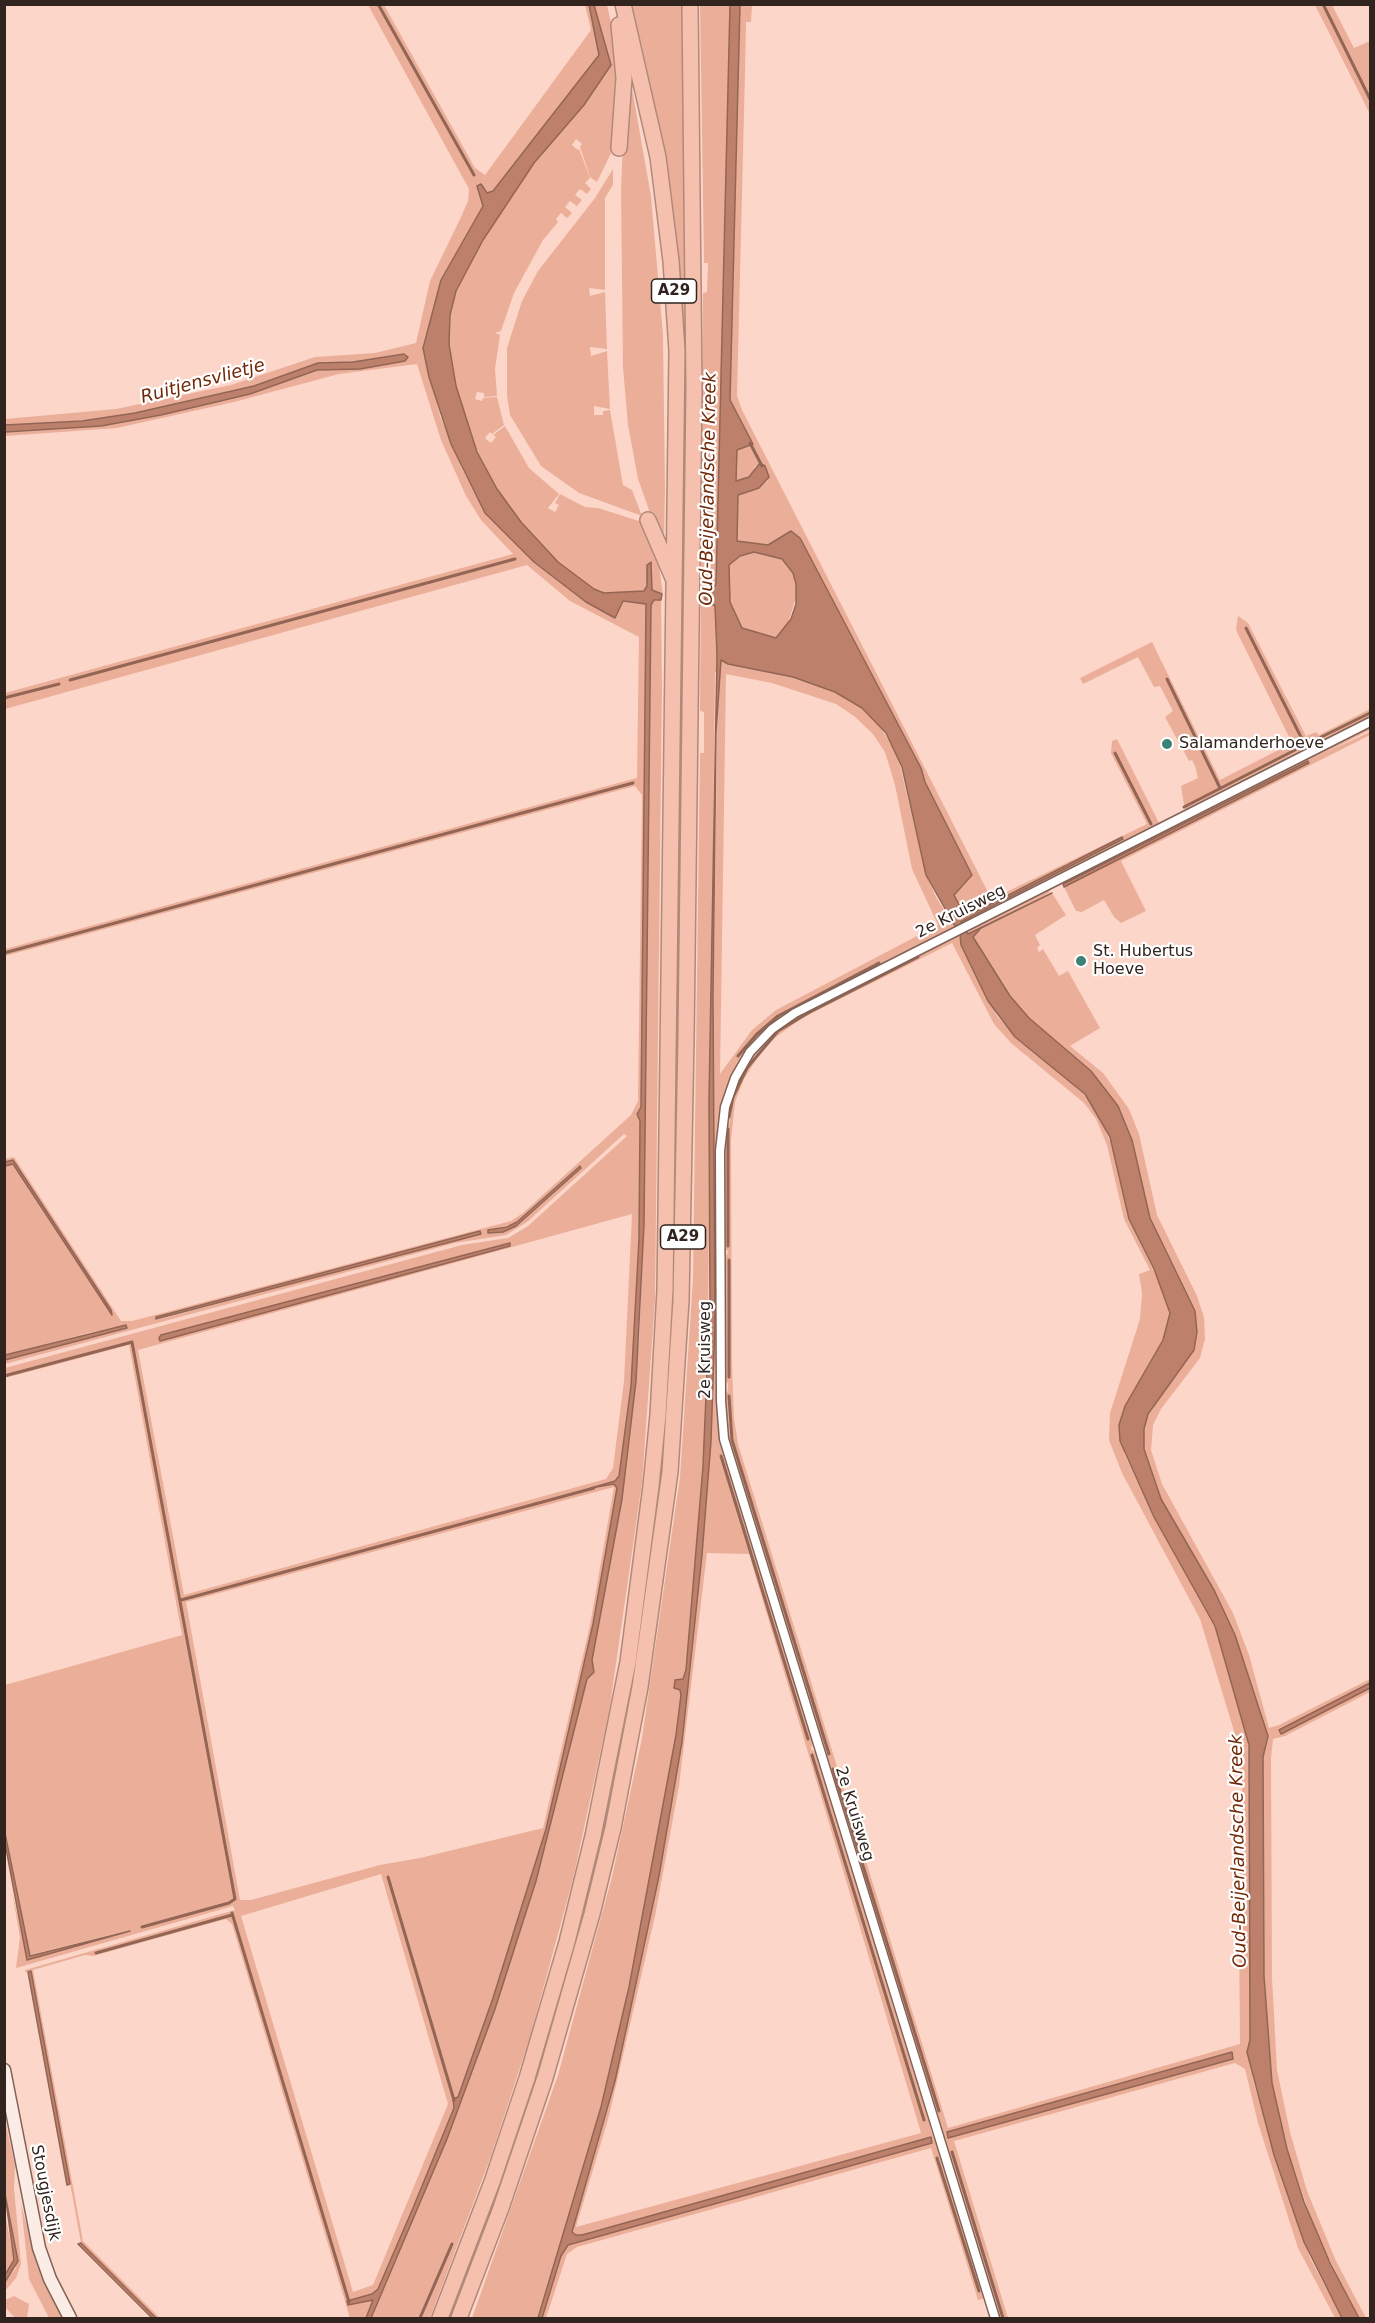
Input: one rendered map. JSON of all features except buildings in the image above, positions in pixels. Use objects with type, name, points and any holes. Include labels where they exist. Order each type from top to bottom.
[{"type":"highway","points":[[614,4],[624,57],[619,148]]},
{"type":"highway","name":"A29","points":[[440,2319],[507,2139],[567,1942],[608,1766],[640,1575],[658,1415],[665,1290],[677,375],[670,253],[651,122],[623,4]]},
{"type":"highway","name":"A29","points":[[459,2319],[504,2200],[542,2089],[592,1914],[613,1828],[640,1687],[656,1589],[671,1460],[682,1262],[693,509],[693,199],[690,4]]},
{"type":"highway","name":"A29","points":[[648,520],[675,583]]},
{"type":"street","name":"2e Kruisweg","points":[[995,2319],[728,1455],[721,1409],[720,1132],[724,1107],[735,1078],[752,1049],[782,1021],[1371,722]]},
{"type":"street","name":"Stougjesdijk","points":[[4,2070],[39,2248],[50,2279],[70,2319]]},
{"type":"shaded area","points":[[368,5],[384,5],[475,168],[485,175],[591,30],[585,5],[589,5],[597,35],[599,52],[597,58],[492,191],[487,193],[481,184],[477,186],[483,206],[441,280],[423,345],[440,416],[462,469],[485,513],[534,562],[586,602],[615,618],[623,601],[646,604],[641,1107],[637,1114],[640,1121],[639,1239],[631,1386],[619,1476],[615,1481],[591,1488],[614,1484],[617,1488],[593,1624],[546,1829],[493,1998],[458,2097],[453,2099],[454,2108],[413,2208],[378,2289],[372,2294],[347,2301],[348,2305],[373,2300],[366,2318],[350,2318],[232,1924],[226,1919],[33,1970],[83,2241],[160,2318],[156,2318],[81,2243],[31,1971],[25,1972],[25,1970],[235,1910],[233,1906],[16,1968],[20,1937],[12,1892],[28,1960],[130,1930],[29,1955],[5,1828],[5,1685],[182,1635],[129,1345],[5,1378],[5,1368],[462,1245],[508,1238],[528,1226],[627,1136],[624,1134],[527,1222],[506,1235],[455,1243],[5,1364],[5,1360],[127,1328],[126,1325],[88,1333],[5,1355],[5,1166],[13,1163],[112,1314],[13,1160],[5,1162],[5,1159],[14,1157],[121,1321],[132,1321],[511,1221],[523,1213],[631,1115],[638,1101],[642,795],[635,786],[5,956],[5,949],[637,778],[639,637],[570,601],[527,565],[5,709],[5,693],[513,554],[481,520],[466,496],[441,440],[417,364],[339,374],[234,402],[117,428],[5,436],[5,432],[101,426],[161,415],[250,394],[317,370],[360,369],[407,360],[405,354],[353,362],[318,363],[254,386],[135,413],[82,421],[5,425],[5,419],[116,409],[231,385],[315,357],[375,353],[416,343],[430,281],[468,201],[469,189]],"holes":[[[579,1166],[581,1168],[516,1226],[500,1232],[488,1233],[488,1230],[514,1224]],[[632,1214],[624,1381],[613,1468],[606,1479],[184,1595],[138,1350]],[[480,1234],[157,1320],[156,1317],[453,1238]],[[509,1243],[510,1246],[160,1340],[161,1335]],[[614,1487],[590,1625],[543,1828],[420,1858],[380,1865],[251,1900],[240,1900],[186,1602]],[[381,1874],[448,2104],[373,2285],[353,2292],[241,1916]]]},
{"type":"shaded area","points":[[589,5],[594,5],[611,65],[584,105],[534,163],[483,240],[456,291],[450,315],[449,344],[456,386],[477,452],[497,489],[521,522],[558,562],[594,589],[604,593],[644,591],[647,586],[647,565],[651,562],[652,590],[662,594],[661,600],[654,600],[651,605],[644,1224],[636,1381],[622,1499],[592,1660],[594,1672],[587,1679],[536,1881],[495,2009],[447,2139],[371,2318],[366,2318],[373,2300],[348,2305],[347,2301],[372,2294],[378,2289],[413,2208],[454,2108],[453,2099],[458,2097],[493,1998],[546,1829],[593,1624],[617,1488],[614,1484],[591,1488],[615,1481],[619,1476],[631,1386],[639,1239],[640,1121],[637,1114],[641,1107],[646,604],[623,601],[615,618],[586,602],[534,562],[485,513],[451,444],[429,377],[423,348],[441,280],[483,206],[477,186],[481,184],[487,193],[493,191],[599,55]]},
{"type":"shaded area","points":[[594,5],[607,5],[618,63],[614,147],[597,182],[590,177],[580,147],[582,144],[576,139],[572,145],[579,149],[590,178],[585,183],[591,189],[587,194],[580,189],[575,195],[582,200],[577,206],[570,201],[565,207],[572,213],[567,218],[561,213],[556,219],[558,222],[543,240],[514,293],[501,331],[495,333],[500,335],[495,369],[497,396],[484,397],[484,393],[477,392],[475,399],[482,401],[483,398],[497,397],[504,425],[492,434],[490,432],[485,438],[491,443],[496,437],[493,435],[505,426],[529,468],[559,494],[548,508],[555,512],[559,505],[555,503],[560,494],[585,507],[598,508],[642,522],[658,559],[663,594],[652,590],[651,562],[647,567],[647,586],[644,591],[604,593],[594,589],[558,562],[521,522],[497,489],[477,452],[456,386],[449,344],[450,315],[456,291],[483,240],[534,163],[584,105],[611,65]]},
{"type":"shaded area","points":[[629,5],[682,5],[686,385],[683,377]]},
{"type":"shaded area","points":[[700,5],[730,5],[716,583],[713,592],[706,593],[705,600],[715,606],[716,653],[728,664],[793,677],[835,692],[862,708],[879,725],[897,753],[926,875],[937,899],[957,929],[951,932],[946,930],[943,936],[812,1002],[761,1037],[723,1102],[719,1406],[813,1741],[811,1749],[817,1754],[930,2119],[931,2131],[942,2158],[986,2298],[978,2300],[931,2148],[577,2247],[567,2254],[546,2318],[542,2318],[561,2256],[568,2245],[932,2143],[930,2137],[582,2235],[572,2232],[615,2081],[659,1876],[682,1742],[702,1555],[711,1441],[715,1324],[712,1106],[718,672],[715,672],[707,1409],[686,1670],[683,1679],[675,1680],[674,1687],[681,1692],[680,1711],[664,1807],[615,2054],[538,2318],[472,2318],[558,2075],[612,1877],[642,1738],[680,1477],[693,1279],[700,753],[704,753],[704,712],[700,711],[703,293],[707,292],[708,263],[704,263]],"holes":[[[726,674],[772,683],[836,704],[854,716],[873,734],[885,752],[895,785],[912,869],[938,925],[776,1010],[752,1030],[720,1074]],[[707,1553],[749,1554],[921,2133],[576,2227],[609,2116],[655,1916],[679,1786]]]},
{"type":"shaded area","points":[[730,5],[740,5],[730,400],[753,444],[737,450],[736,481],[749,477],[760,463],[765,466],[769,477],[759,488],[738,495],[737,541],[768,545],[791,531],[800,538],[921,768],[925,782],[972,875],[954,895],[964,914],[975,912],[1122,837],[1123,839],[961,922],[968,934],[1052,893],[981,928],[973,937],[1010,996],[1029,1018],[1091,1071],[1118,1106],[1132,1140],[1150,1218],[1195,1311],[1197,1332],[1194,1350],[1148,1414],[1144,1429],[1144,1449],[1161,1499],[1214,1590],[1235,1635],[1268,1736],[1263,1757],[1264,1976],[1272,2083],[1287,2149],[1304,2202],[1330,2263],[1359,2318],[1342,2318],[1304,2242],[1274,2155],[1247,2052],[1250,2040],[1249,1745],[1215,1626],[1154,1517],[1120,1441],[1119,1425],[1125,1406],[1163,1340],[1170,1313],[1154,1269],[1129,1219],[1110,1137],[1085,1094],[1015,1037],[988,1001],[961,945],[960,935],[926,875],[902,767],[886,733],[862,708],[835,692],[793,677],[728,664],[721,660],[716,732],[713,996],[715,1324],[711,1441],[702,1555],[682,1742],[659,1876],[615,2081],[572,2232],[582,2235],[931,2137],[932,2143],[568,2245],[561,2256],[542,2318],[538,2318],[601,2107],[629,1987],[676,1735],[681,1695],[680,1690],[674,1688],[675,1680],[683,1679],[686,1670],[703,1466],[710,1302],[709,1099],[717,656],[715,606],[705,600],[705,593],[713,591],[716,583]],"holes":[[[754,552],[782,559],[793,573],[796,584],[796,604],[791,619],[776,638],[742,628],[730,602],[729,565],[740,556]]]},
{"type":"shaded area","points":[[740,5],[752,5],[751,22],[746,22],[737,396],[742,410],[990,896],[997,893],[1000,895],[1147,824],[1111,753],[1112,741],[1117,739],[1160,825],[963,925],[961,922],[1123,839],[964,915],[954,895],[972,874],[925,782],[921,768],[800,538],[791,531],[768,545],[737,541],[738,495],[759,488],[768,480],[756,465],[751,476],[736,481],[737,449],[753,444],[730,400]]},
{"type":"shaded area","points":[[1315,5],[1332,5],[1354,48],[1370,41],[1370,114]]},
{"type":"shaded area","points":[[631,83],[651,196],[663,335],[665,490],[664,539],[660,541],[638,479],[628,425],[623,368],[621,188],[623,144]]},
{"type":"shaded area","points":[[613,169],[613,185],[605,198],[605,290],[589,288],[590,296],[605,292],[607,349],[590,347],[591,356],[607,351],[610,409],[594,406],[594,415],[603,415],[603,411],[610,410],[623,485],[632,490],[642,516],[579,493],[541,466],[510,415],[507,396],[507,348],[522,301],[538,271],[595,198]]},
{"type":"shaded area","points":[[404,354],[408,357],[405,361],[360,369],[317,370],[250,394],[161,415],[101,426],[5,432],[5,425],[82,421],[135,413],[254,386],[318,363],[353,362]]},
{"type":"shaded area","points":[[754,552],[779,557],[793,573],[797,594],[787,627],[795,644],[742,628],[738,623],[729,600],[729,565],[740,556]]},
{"type":"shaded area","points":[[661,597],[655,1300],[642,1483],[609,1712],[573,1879],[530,2037],[491,2156],[430,2318],[371,2318],[447,2139],[495,2009],[536,1881],[587,1679],[594,1672],[592,1660],[622,1498],[639,1341],[644,1224],[651,605],[653,601],[660,600]]},
{"type":"shaded area","points":[[1238,616],[1248,623],[1306,736],[1316,732],[1319,735],[1370,709],[1370,720],[1193,810],[1185,811],[1181,786],[1198,778],[1195,766],[1192,760],[1189,761],[1165,717],[1173,711],[1160,686],[1154,687],[1138,657],[1083,684],[1080,678],[1152,642],[1220,780],[1292,743],[1236,630]]},
{"type":"shaded area","points":[[1370,725],[1370,730],[1324,753],[1370,732],[1370,735],[1121,861],[1146,911],[1121,923],[1114,917],[1104,900],[1082,912],[1076,911],[1064,887],[1309,763],[1308,761],[1063,884],[1063,881]]},
{"type":"shaded area","points":[[1308,761],[1309,763],[1064,887],[1063,884]]},
{"type":"shaded area","points":[[1049,890],[1050,892],[1044,896],[967,934],[965,930],[1037,893]]},
{"type":"shaded area","points":[[1052,893],[1066,915],[1035,935],[1040,945],[1037,948],[1039,952],[1043,949],[1059,976],[1068,971],[1100,1028],[1070,1046],[1103,1073],[1129,1109],[1139,1134],[1157,1215],[1197,1296],[1204,1317],[1205,1339],[1200,1358],[1161,1409],[1153,1425],[1151,1450],[1162,1484],[1233,1613],[1249,1655],[1269,1728],[1370,1679],[1370,1683],[1282,1733],[1370,1688],[1370,1692],[1285,1736],[1273,1739],[1271,1758],[1272,1978],[1277,2070],[1290,2132],[1307,2191],[1336,2261],[1366,2318],[1359,2318],[1317,2235],[1287,2149],[1272,2083],[1264,1976],[1263,1757],[1268,1736],[1235,1635],[1214,1590],[1161,1499],[1144,1449],[1144,1429],[1148,1414],[1194,1350],[1197,1332],[1195,1311],[1150,1218],[1129,1131],[1121,1113],[1091,1071],[1029,1018],[1010,996],[973,937],[981,928]]},
{"type":"shaded area","points":[[959,933],[961,945],[997,1016],[1020,1042],[1080,1089],[1099,1115],[1116,1156],[1129,1219],[1168,1301],[1170,1319],[1167,1332],[1122,1413],[1119,1435],[1125,1455],[1154,1517],[1215,1626],[1247,1735],[1251,1775],[1250,2040],[1247,2052],[1254,2084],[1310,2258],[1342,2318],[1335,2318],[1298,2248],[1258,2123],[1245,2069],[1235,2063],[954,2141],[1008,2318],[997,2318],[828,1765],[830,1763],[826,1760],[727,1442],[724,1393],[728,1391],[728,1383],[723,1380],[724,1255],[727,1255],[728,1251],[723,1249],[724,1125],[729,1124],[730,1119],[725,1118],[736,1080],[752,1054],[783,1023]],"holes":[[[952,943],[994,1024],[1011,1043],[1084,1103],[1096,1119],[1107,1145],[1124,1219],[1150,1270],[1139,1274],[1142,1293],[1140,1319],[1110,1413],[1109,1440],[1122,1473],[1200,1619],[1237,1741],[1242,1788],[1239,1928],[1240,2044],[948,2128],[738,1444],[734,1418],[732,1363],[731,1140],[735,1102],[744,1079],[761,1052],[776,1037],[802,1018]]]},
{"type":"shaded area","points":[[13,1160],[111,1310],[112,1315],[13,1164],[5,1166],[5,1162]]},
{"type":"shaded area","points":[[580,1166],[581,1168],[516,1226],[503,1232],[488,1233],[488,1230],[507,1227],[517,1222]]},
{"type":"shaded area","points":[[480,1231],[481,1234],[156,1319],[156,1317]]},
{"type":"shaded area","points":[[510,1243],[510,1246],[160,1341],[159,1338],[161,1335]]},
{"type":"shaded area","points":[[126,1325],[127,1328],[5,1360],[5,1355]]},
{"type":"shaded area","points":[[1370,1683],[1370,1688],[1281,1734],[1279,1730]]},
{"type":"shaded area","points":[[4,1828],[30,1956],[130,1931],[27,1960]]},
{"type":"shaded area","points":[[31,1971],[70,2184],[67,2185],[28,1972]]},
{"type":"shaded area","points":[[1232,2052],[1233,2059],[948,2138],[947,2132]]},
{"type":"shaded area","points":[[4,2116],[15,2166],[14,2188],[21,2264],[16,2278],[5,2291],[5,2282],[16,2268],[5,2194]]},
{"type":"shaded area","points":[[5,2194],[18,2261],[5,2282],[5,2275],[14,2260]]},
{"type":"shaded area","points":[[21,2204],[37,2265],[63,2318],[49,2318],[29,2279]]},
{"type":"shaded area","points":[[4,2208],[14,2260],[5,2275],[4,2275]]},
{"type":"shaded area","points":[[81,2243],[156,2318],[152,2318],[78,2244]]},
{"type":"shaded area","points":[[14,2296],[29,2304],[27,2318],[15,2318],[5,2307],[5,2300]]},
{"type":"waterway","points":[[378,4],[474,175]]},
{"type":"waterway","points":[[1323,4],[1370,99]]},
{"type":"waterway","points":[[750,443],[762,466]]},
{"type":"waterway","points":[[70,680],[515,559]]},
{"type":"waterway","points":[[1246,628],[1305,745]]},
{"type":"waterway","points":[[1167,679],[1220,788]]},
{"type":"waterway","points":[[4,698],[59,684]]},
{"type":"waterway","points":[[1305,745],[1370,713]]},
{"type":"waterway","points":[[1184,807],[1295,750]]},
{"type":"waterway","points":[[1115,753],[1151,824]]},
{"type":"waterway","points":[[4,953],[633,783]]},
{"type":"waterway","points":[[729,1117],[733,1097],[747,1068],[778,1031],[810,1012],[918,957]]},
{"type":"waterway","points":[[738,1056],[757,1034],[778,1016],[879,963]]},
{"type":"waterway","points":[[728,1129],[728,1246]]},
{"type":"waterway","points":[[729,1260],[729,1377]]},
{"type":"waterway","points":[[4,1376],[132,1342],[235,1899],[229,1903],[142,1927]]},
{"type":"waterway","points":[[729,1396],[732,1440],[829,1754]]},
{"type":"waterway","points":[[721,1456],[808,1739]]},
{"type":"waterway","points":[[181,1600],[594,1488]]},
{"type":"waterway","points":[[812,1755],[924,2120]]},
{"type":"waterway","points":[[833,1769],[939,2111]]},
{"type":"waterway","points":[[388,1877],[454,2100]]},
{"type":"waterway","points":[[232,1913],[349,2302]]},
{"type":"waterway","points":[[96,1953],[232,1915]]},
{"type":"waterway","points":[[952,2152],[1003,2318]]},
{"type":"waterway","points":[[937,2158],[979,2291]]},
{"type":"waterway","points":[[420,2318],[452,2244]]},
{"type":"place","name":"Salamanderhoeve","points":[[1167,744]]},
{"type":"place","name":"St. Hubertus Hoeve","points":[[1081,961]]},
{"type":"water label","name":"Ruitjensvlietje","points":[[203,382]]},
{"type":"water label","name":"Oud-Beijerlandsche Kreek","points":[[709,489]]},
{"type":"water label","name":"Oud-Beijerlandsche Kreek","points":[[1239,1851]]}]
